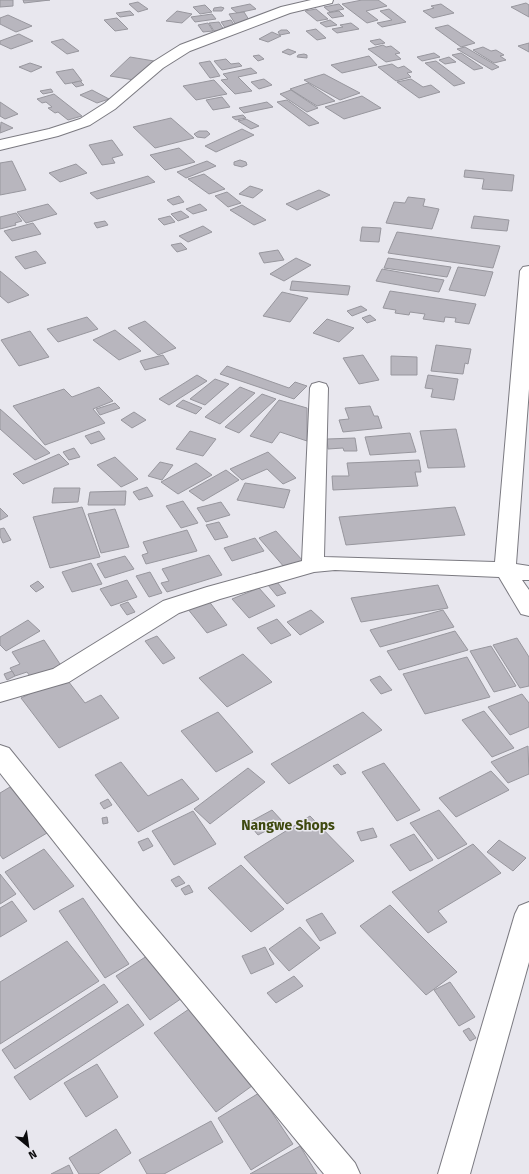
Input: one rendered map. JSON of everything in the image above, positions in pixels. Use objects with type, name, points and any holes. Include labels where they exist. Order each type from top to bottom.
[{"type":"street","points":[[0,145],[53,133],[85,122],[110,106],[158,65],[185,48],[286,10],[327,0]]},
{"type":"street","points":[[529,271],[505,570],[529,608]]},
{"type":"street","points":[[313,564],[319,388]]},
{"type":"street","points":[[0,693],[61,676],[171,607],[215,592],[267,579],[313,564],[335,563],[505,570],[529,574]]},
{"type":"street","points":[[0,754],[129,916],[344,1174]]},
{"type":"street","points":[[454,1174],[529,914]]},
{"type":"building","points":[[0,0],[13,0],[13,6],[0,7]]},
{"type":"building","points":[[23,0],[50,0],[24,3]]},
{"type":"building","points":[[362,0],[378,0],[387,6],[366,11],[378,20],[367,23],[342,4]]},
{"type":"building","points":[[138,2],[148,9],[138,12],[129,4]]},
{"type":"building","points":[[526,3],[529,5],[529,17],[511,7]]},
{"type":"building","points":[[250,4],[256,9],[237,13],[231,8]]},
{"type":"building","points":[[339,4],[344,9],[330,12],[324,7]]},
{"type":"building","points":[[441,4],[454,13],[433,18],[423,11],[434,8],[431,6]]},
{"type":"building","points":[[205,5],[212,12],[200,14],[193,7]]},
{"type":"building","points":[[214,8],[224,8],[222,11],[213,11]]},
{"type":"building","points":[[316,9],[328,19],[317,21],[305,11]]},
{"type":"building","points":[[389,9],[406,22],[382,27],[377,23],[392,20],[380,11]]},
{"type":"building","points":[[130,11],[134,15],[120,17],[116,13]]},
{"type":"building","points":[[177,11],[192,14],[182,23],[166,21]]},
{"type":"building","points":[[339,11],[344,16],[332,18],[327,13]]},
{"type":"building","points":[[244,12],[251,23],[236,25],[229,14]]},
{"type":"building","points":[[212,14],[216,19],[195,22],[191,17]]},
{"type":"building","points":[[8,15],[32,26],[16,32],[0,24],[0,18]]},
{"type":"building","points":[[117,18],[128,29],[115,31],[104,20]]},
{"type":"building","points":[[231,20],[236,28],[226,29],[221,22]]},
{"type":"building","points":[[330,20],[337,25],[326,27],[320,23]]},
{"type":"building","points":[[219,22],[224,30],[214,31],[209,23]]},
{"type":"building","points":[[208,23],[213,31],[203,32],[198,25]]},
{"type":"building","points":[[351,23],[359,29],[337,33],[332,29],[343,27],[340,25]]},
{"type":"building","points":[[448,25],[475,43],[461,47],[435,28]]},
{"type":"building","points":[[316,29],[326,38],[317,40],[306,31]]},
{"type":"building","points":[[281,30],[287,30],[290,33],[280,35],[278,32]]},
{"type":"building","points":[[272,32],[281,36],[268,42],[259,39]]},
{"type":"building","points":[[19,34],[33,41],[11,49],[0,44],[0,41]]},
{"type":"building","points":[[63,39],[79,51],[67,54],[51,42]]},
{"type":"building","points":[[380,39],[385,43],[375,45],[370,41]]},
{"type":"building","points":[[529,43],[529,52],[518,46]]},
{"type":"building","points":[[383,45],[386,47],[391,46],[400,53],[395,54],[401,59],[386,62],[368,49]]},
{"type":"building","points":[[465,47],[499,67],[492,70],[457,49]]},
{"type":"building","points":[[483,47],[491,51],[496,50],[504,55],[500,56],[506,60],[494,63],[473,50]]},
{"type":"building","points":[[288,49],[296,52],[290,55],[282,52]]},
{"type":"building","points":[[434,53],[440,57],[422,61],[417,57]]},
{"type":"building","points":[[461,53],[483,68],[474,70],[452,55]]},
{"type":"building","points":[[259,55],[264,59],[258,61],[253,56]]},
{"type":"building","points":[[298,55],[307,55],[307,58],[297,57]]},
{"type":"building","points":[[369,56],[377,65],[342,73],[331,65]]},
{"type":"building","points":[[130,57],[154,61],[134,80],[110,76]]},
{"type":"building","points":[[449,57],[456,62],[445,64],[439,60]]},
{"type":"building","points":[[226,59],[231,64],[239,63],[242,66],[222,70],[214,61]]},
{"type":"building","points":[[210,61],[220,76],[210,78],[199,63]]},
{"type":"building","points":[[436,61],[465,83],[454,86],[425,63]]},
{"type":"building","points":[[30,63],[42,67],[31,72],[19,67]]},
{"type":"building","points":[[392,64],[398,68],[404,66],[412,72],[407,73],[411,77],[396,81],[378,67]]},
{"type":"building","points":[[251,68],[257,73],[238,77],[252,91],[235,94],[221,80],[228,79],[223,74]]},
{"type":"building","points":[[73,69],[82,81],[65,84],[56,72]]},
{"type":"building","points":[[324,74],[360,93],[340,100],[304,80]]},
{"type":"building","points":[[264,79],[272,85],[259,89],[251,82]]},
{"type":"building","points":[[411,79],[423,87],[431,85],[440,92],[419,98],[397,82]]},
{"type":"building","points":[[214,80],[227,94],[196,100],[183,86]]},
{"type":"building","points":[[80,81],[84,85],[76,87],[72,83]]},
{"type":"building","points":[[308,83],[335,101],[317,106],[290,89]]},
{"type":"building","points":[[51,89],[53,92],[43,94],[40,91]]},
{"type":"building","points":[[92,90],[109,99],[97,103],[80,95]]},
{"type":"building","points":[[291,90],[318,108],[307,112],[280,94]]},
{"type":"building","points":[[54,94],[82,116],[68,120],[58,112],[55,113],[48,108],[52,107],[46,102],[42,103],[37,99]]},
{"type":"building","points":[[362,96],[381,108],[344,119],[325,107]]},
{"type":"building","points":[[222,97],[230,107],[213,110],[206,100]]},
{"type":"building","points":[[287,100],[319,123],[309,126],[277,102]]},
{"type":"building","points":[[0,102],[18,114],[5,119],[0,116]]},
{"type":"building","points":[[267,102],[273,107],[244,113],[239,108]]},
{"type":"building","points":[[243,115],[246,118],[236,120],[232,117]]},
{"type":"building","points":[[171,118],[194,138],[155,148],[133,127]]},
{"type":"building","points":[[246,119],[259,126],[251,129],[238,121]]},
{"type":"building","points":[[1,122],[13,128],[0,133]]},
{"type":"building","points":[[242,129],[254,135],[216,152],[205,146]]},
{"type":"building","points":[[199,131],[207,131],[210,134],[205,138],[197,137],[194,134]]},
{"type":"building","points":[[112,140],[123,155],[112,158],[115,163],[102,165],[89,145]]},
{"type":"building","points":[[179,148],[195,162],[165,170],[150,155]]},
{"type":"building","points":[[240,160],[246,162],[247,165],[242,167],[234,165],[234,162]]},
{"type":"building","points":[[12,161],[26,190],[0,195],[0,163]]},
{"type":"building","points":[[207,161],[216,166],[186,178],[177,172]]},
{"type":"building","points":[[76,164],[87,173],[60,182],[49,173]]},
{"type":"building","points":[[465,170],[514,175],[512,191],[482,189],[484,179],[464,177]]},
{"type":"building","points":[[204,174],[225,189],[209,194],[188,179]]},
{"type":"building","points":[[148,176],[155,182],[97,199],[90,193]]},
{"type":"building","points":[[250,186],[263,190],[253,198],[239,194]]},
{"type":"building","points":[[319,190],[330,195],[297,210],[286,204]]},
{"type":"building","points":[[227,192],[241,203],[228,207],[215,196]]},
{"type":"building","points":[[179,196],[184,202],[173,205],[167,200]]},
{"type":"building","points":[[408,197],[425,199],[423,206],[439,209],[432,229],[386,223],[394,202],[405,203]]},
{"type":"building","points":[[48,204],[57,214],[26,223],[17,212]]},
{"type":"building","points":[[200,204],[207,210],[193,214],[186,209]]},
{"type":"building","points":[[242,205],[266,220],[254,225],[230,210]]},
{"type":"building","points":[[181,211],[189,217],[178,221],[171,214]]},
{"type":"building","points":[[16,213],[22,221],[15,223],[16,225],[0,229],[0,217]]},
{"type":"building","points":[[170,216],[175,222],[164,225],[158,219]]},
{"type":"building","points":[[474,216],[509,220],[507,231],[471,228]]},
{"type":"building","points":[[105,221],[108,225],[97,228],[94,223]]},
{"type":"building","points":[[33,223],[41,234],[12,241],[4,231]]},
{"type":"building","points":[[203,226],[212,232],[188,242],[179,236]]},
{"type":"building","points":[[362,227],[381,228],[379,242],[360,241]]},
{"type":"building","points":[[397,232],[500,246],[493,268],[388,253]]},
{"type":"building","points":[[181,243],[187,249],[177,252],[171,245]]},
{"type":"building","points":[[278,250],[284,260],[264,263],[259,253]]},
{"type":"building","points":[[36,251],[46,263],[25,269],[15,257]]},
{"type":"building","points":[[296,258],[311,265],[284,281],[270,274]]},
{"type":"building","points":[[388,258],[451,267],[447,277],[384,268]]},
{"type":"building","points":[[458,267],[493,272],[485,296],[449,290]]},
{"type":"building","points":[[382,269],[444,280],[439,292],[376,281]]},
{"type":"building","points":[[0,271],[29,295],[8,303],[0,296]]},
{"type":"building","points":[[292,281],[350,286],[348,295],[290,290]]},
{"type":"building","points":[[390,291],[476,304],[469,324],[455,322],[456,318],[445,317],[444,322],[423,319],[425,314],[410,312],[409,315],[395,313],[396,310],[383,308]]},
{"type":"building","points":[[282,292],[308,298],[290,322],[263,316]]},
{"type":"building","points":[[361,306],[367,310],[352,316],[347,311]]},
{"type":"building","points":[[370,315],[376,320],[367,323],[362,318]]},
{"type":"building","points":[[87,317],[98,329],[58,342],[47,329]]},
{"type":"building","points":[[327,319],[354,328],[339,342],[313,333]]},
{"type":"building","points":[[145,321],[176,348],[158,355],[128,328]]},
{"type":"building","points":[[115,330],[141,351],[119,360],[93,340]]},
{"type":"building","points":[[30,331],[49,357],[19,366],[1,340]]},
{"type":"building","points":[[436,345],[471,349],[468,364],[465,363],[463,374],[431,371]]},
{"type":"building","points":[[163,355],[169,364],[145,370],[140,361]]},
{"type":"building","points":[[363,355],[379,380],[359,384],[343,358]]},
{"type":"building","points":[[391,356],[417,357],[417,375],[391,375]]},
{"type":"building","points":[[227,366],[289,388],[295,382],[307,386],[294,399],[220,374]]},
{"type":"building","points":[[197,375],[207,381],[169,405],[159,399]]},
{"type":"building","points":[[428,375],[458,379],[454,400],[431,397],[433,389],[425,388]]},
{"type":"building","points":[[215,379],[229,384],[205,405],[190,399]]},
{"type":"building","points":[[99,387],[113,401],[93,409],[105,423],[45,445],[13,406],[64,389],[72,397]]},
{"type":"building","points":[[240,387],[255,393],[220,424],[205,417]]},
{"type":"building","points":[[262,394],[276,399],[239,433],[225,427]]},
{"type":"building","points":[[183,400],[202,408],[196,414],[176,406]]},
{"type":"building","points":[[279,400],[307,408],[307,441],[280,432],[272,443],[250,436]]},
{"type":"building","points":[[115,403],[120,408],[100,415],[96,409]]},
{"type":"building","points":[[370,406],[374,416],[378,416],[382,428],[343,432],[339,420],[349,419],[345,408]]},
{"type":"building","points":[[0,409],[50,453],[35,460],[0,429]]},
{"type":"building","points":[[134,412],[146,420],[132,428],[121,420]]},
{"type":"building","points":[[456,429],[465,467],[428,468],[420,431]]},
{"type":"building","points":[[99,431],[105,439],[91,444],[85,436]]},
{"type":"building","points":[[190,431],[216,439],[203,456],[176,449]]},
{"type":"building","points":[[410,433],[416,452],[370,455],[365,437]]},
{"type":"building","points":[[355,438],[357,451],[344,451],[343,448],[328,449],[327,439]]},
{"type":"building","points":[[74,448],[80,457],[69,460],[63,452]]},
{"type":"building","points":[[268,452],[296,478],[283,484],[267,469],[242,480],[230,469]]},
{"type":"building","points":[[59,454],[69,464],[23,484],[13,474]]},
{"type":"building","points":[[115,457],[138,479],[121,487],[97,465]]},
{"type":"building","points":[[419,460],[421,472],[415,472],[418,486],[333,490],[332,476],[349,476],[347,463]]},
{"type":"building","points":[[160,462],[173,465],[162,480],[148,476]]},
{"type":"building","points":[[196,463],[212,475],[178,494],[161,482]]},
{"type":"building","points":[[226,470],[239,480],[203,501],[189,491]]},
{"type":"building","points":[[245,483],[290,490],[284,508],[237,500]]},
{"type":"building","points":[[147,487],[153,496],[139,500],[133,492]]},
{"type":"building","points":[[54,488],[80,488],[78,502],[52,503]]},
{"type":"building","points":[[126,491],[125,505],[88,505],[90,492]]},
{"type":"building","points":[[183,501],[198,523],[181,528],[166,506]]},
{"type":"building","points":[[221,502],[230,515],[206,522],[197,508]]},
{"type":"building","points":[[82,507],[100,557],[50,568],[33,517]]},
{"type":"building","points":[[455,507],[465,535],[346,545],[339,517]]},
{"type":"building","points":[[0,508],[8,516],[0,520]]},
{"type":"building","points":[[115,509],[129,547],[101,553],[88,514]]},
{"type":"building","points":[[219,522],[228,537],[215,540],[206,525]]},
{"type":"building","points":[[4,528],[11,540],[3,543],[0,536],[0,529]]},
{"type":"building","points":[[187,530],[197,551],[146,564],[142,555],[148,553],[143,542]]},
{"type":"building","points":[[276,531],[303,561],[285,568],[259,538]]},
{"type":"building","points":[[255,538],[264,551],[232,561],[224,548]]},
{"type":"building","points":[[209,555],[222,575],[167,592],[161,583],[169,581],[162,569]]},
{"type":"building","points":[[125,556],[134,569],[105,578],[97,564]]},
{"type":"building","points":[[91,563],[102,584],[72,592],[62,572]]},
{"type":"building","points":[[150,572],[162,593],[149,597],[136,576]]},
{"type":"building","points":[[127,580],[137,597],[111,606],[100,589]]},
{"type":"building","points":[[38,581],[44,587],[36,592],[30,586]]},
{"type":"building","points":[[277,582],[286,593],[277,596],[268,585]]},
{"type":"building","points":[[438,585],[448,608],[361,622],[351,598]]},
{"type":"building","points":[[259,588],[275,606],[249,618],[232,599]]},
{"type":"building","points":[[208,600],[227,625],[207,633],[187,608]]},
{"type":"building","points":[[128,602],[135,612],[127,615],[120,605]]},
{"type":"building","points":[[311,610],[324,622],[300,635],[287,622]]},
{"type":"building","points":[[443,610],[454,627],[380,647],[370,630]]},
{"type":"building","points":[[277,619],[291,635],[271,644],[257,628]]},
{"type":"building","points":[[28,620],[40,631],[6,651],[0,645],[0,637]]},
{"type":"building","points":[[455,631],[468,650],[399,670],[387,651]]},
{"type":"building","points":[[157,636],[175,658],[163,664],[145,641]]},
{"type":"building","points":[[517,638],[529,657],[529,686],[520,688],[493,645]]},
{"type":"building","points":[[44,640],[62,667],[32,679],[27,672],[15,676],[10,668],[20,664],[12,652]]},
{"type":"building","points":[[491,646],[516,686],[494,692],[470,651]]},
{"type":"building","points":[[243,654],[272,682],[227,707],[199,678]]},
{"type":"building","points":[[467,657],[490,697],[425,714],[403,674]]},
{"type":"building","points":[[12,671],[15,676],[7,680],[4,674]]},
{"type":"building","points":[[380,676],[392,690],[381,694],[370,680]]},
{"type":"building","points":[[65,677],[85,703],[101,695],[119,718],[59,748],[21,698]]},
{"type":"building","points":[[522,694],[529,703],[529,727],[510,735],[488,707]]},
{"type":"building","points":[[484,711],[514,748],[492,757],[462,720]]},
{"type":"building","points":[[218,712],[253,752],[216,772],[181,731]]},
{"type":"building","points":[[363,712],[382,730],[289,784],[271,764]]},
{"type":"building","points":[[528,746],[529,774],[508,783],[491,762]]},
{"type":"building","points":[[121,762],[148,796],[182,779],[199,799],[138,832],[95,775]]},
{"type":"building","points":[[384,763],[420,810],[397,821],[362,772]]},
{"type":"building","points":[[338,764],[346,773],[341,775],[333,766]]},
{"type":"building","points":[[248,768],[265,782],[210,824],[194,809]]},
{"type":"building","points":[[491,771],[509,790],[456,817],[439,798]]},
{"type":"building","points":[[10,787],[47,833],[3,859],[0,855],[0,793]]},
{"type":"building","points":[[108,799],[112,805],[104,809],[100,803]]},
{"type":"building","points":[[272,810],[283,822],[258,835],[248,823]]},
{"type":"building","points":[[439,810],[467,844],[438,859],[410,823]]},
{"type":"building","points":[[193,811],[216,844],[174,865],[152,831]]},
{"type":"building","points":[[310,816],[354,861],[287,904],[244,857]]},
{"type":"building","points":[[107,817],[108,823],[103,824],[102,818]]},
{"type":"building","points":[[373,828],[377,837],[361,841],[357,832]]},
{"type":"building","points":[[414,834],[433,860],[410,871],[390,845]]},
{"type":"building","points":[[148,838],[153,846],[143,851],[138,842]]},
{"type":"building","points":[[499,840],[526,858],[513,871],[487,852]]},
{"type":"building","points":[[473,844],[501,873],[438,911],[447,922],[428,933],[392,892]]},
{"type":"building","points":[[44,849],[74,886],[34,910],[5,872]]},
{"type":"building","points":[[241,865],[284,909],[251,932],[208,888]]},
{"type":"building","points":[[0,874],[16,894],[0,904]]},
{"type":"building","points":[[179,876],[185,883],[176,887],[171,880]]},
{"type":"building","points":[[189,885],[193,892],[185,895],[181,889]]},
{"type":"building","points":[[83,898],[129,964],[105,978],[59,911]]},
{"type":"building","points":[[12,901],[27,921],[0,937],[0,908]]},
{"type":"building","points":[[390,905],[457,972],[426,995],[360,926]]},
{"type":"building","points":[[322,913],[336,933],[320,941],[306,920]]},
{"type":"building","points":[[300,927],[320,948],[289,971],[269,949]]},
{"type":"building","points":[[67,941],[99,981],[0,1044],[0,982]]},
{"type":"building","points":[[265,947],[274,964],[251,974],[242,956]]},
{"type":"building","points":[[150,954],[185,996],[150,1020],[116,976]]},
{"type":"building","points":[[294,976],[303,986],[276,1003],[267,993]]},
{"type":"building","points":[[450,982],[475,1017],[459,1026],[434,990]]},
{"type":"building","points":[[104,984],[118,1002],[15,1069],[2,1050]]},
{"type":"building","points":[[128,1004],[144,1025],[30,1100],[14,1077]]},
{"type":"building","points":[[192,1007],[256,1083],[216,1112],[154,1033]]},
{"type":"building","points":[[469,1028],[476,1038],[470,1041],[463,1031]]},
{"type":"building","points":[[97,1064],[118,1097],[86,1117],[64,1083]]},
{"type":"building","points":[[259,1093],[293,1144],[251,1170],[218,1118]]},
{"type":"building","points":[[211,1121],[223,1142],[164,1174],[147,1174],[139,1160]]},
{"type":"building","points":[[116,1129],[131,1153],[98,1174],[79,1174],[69,1158]]},
{"type":"building","points":[[300,1146],[317,1174],[250,1174]]},
{"type":"building","points":[[69,1165],[73,1174],[51,1174]]},
{"type":"district","name":"Nangwe Shops","points":[[288,825]]}]
